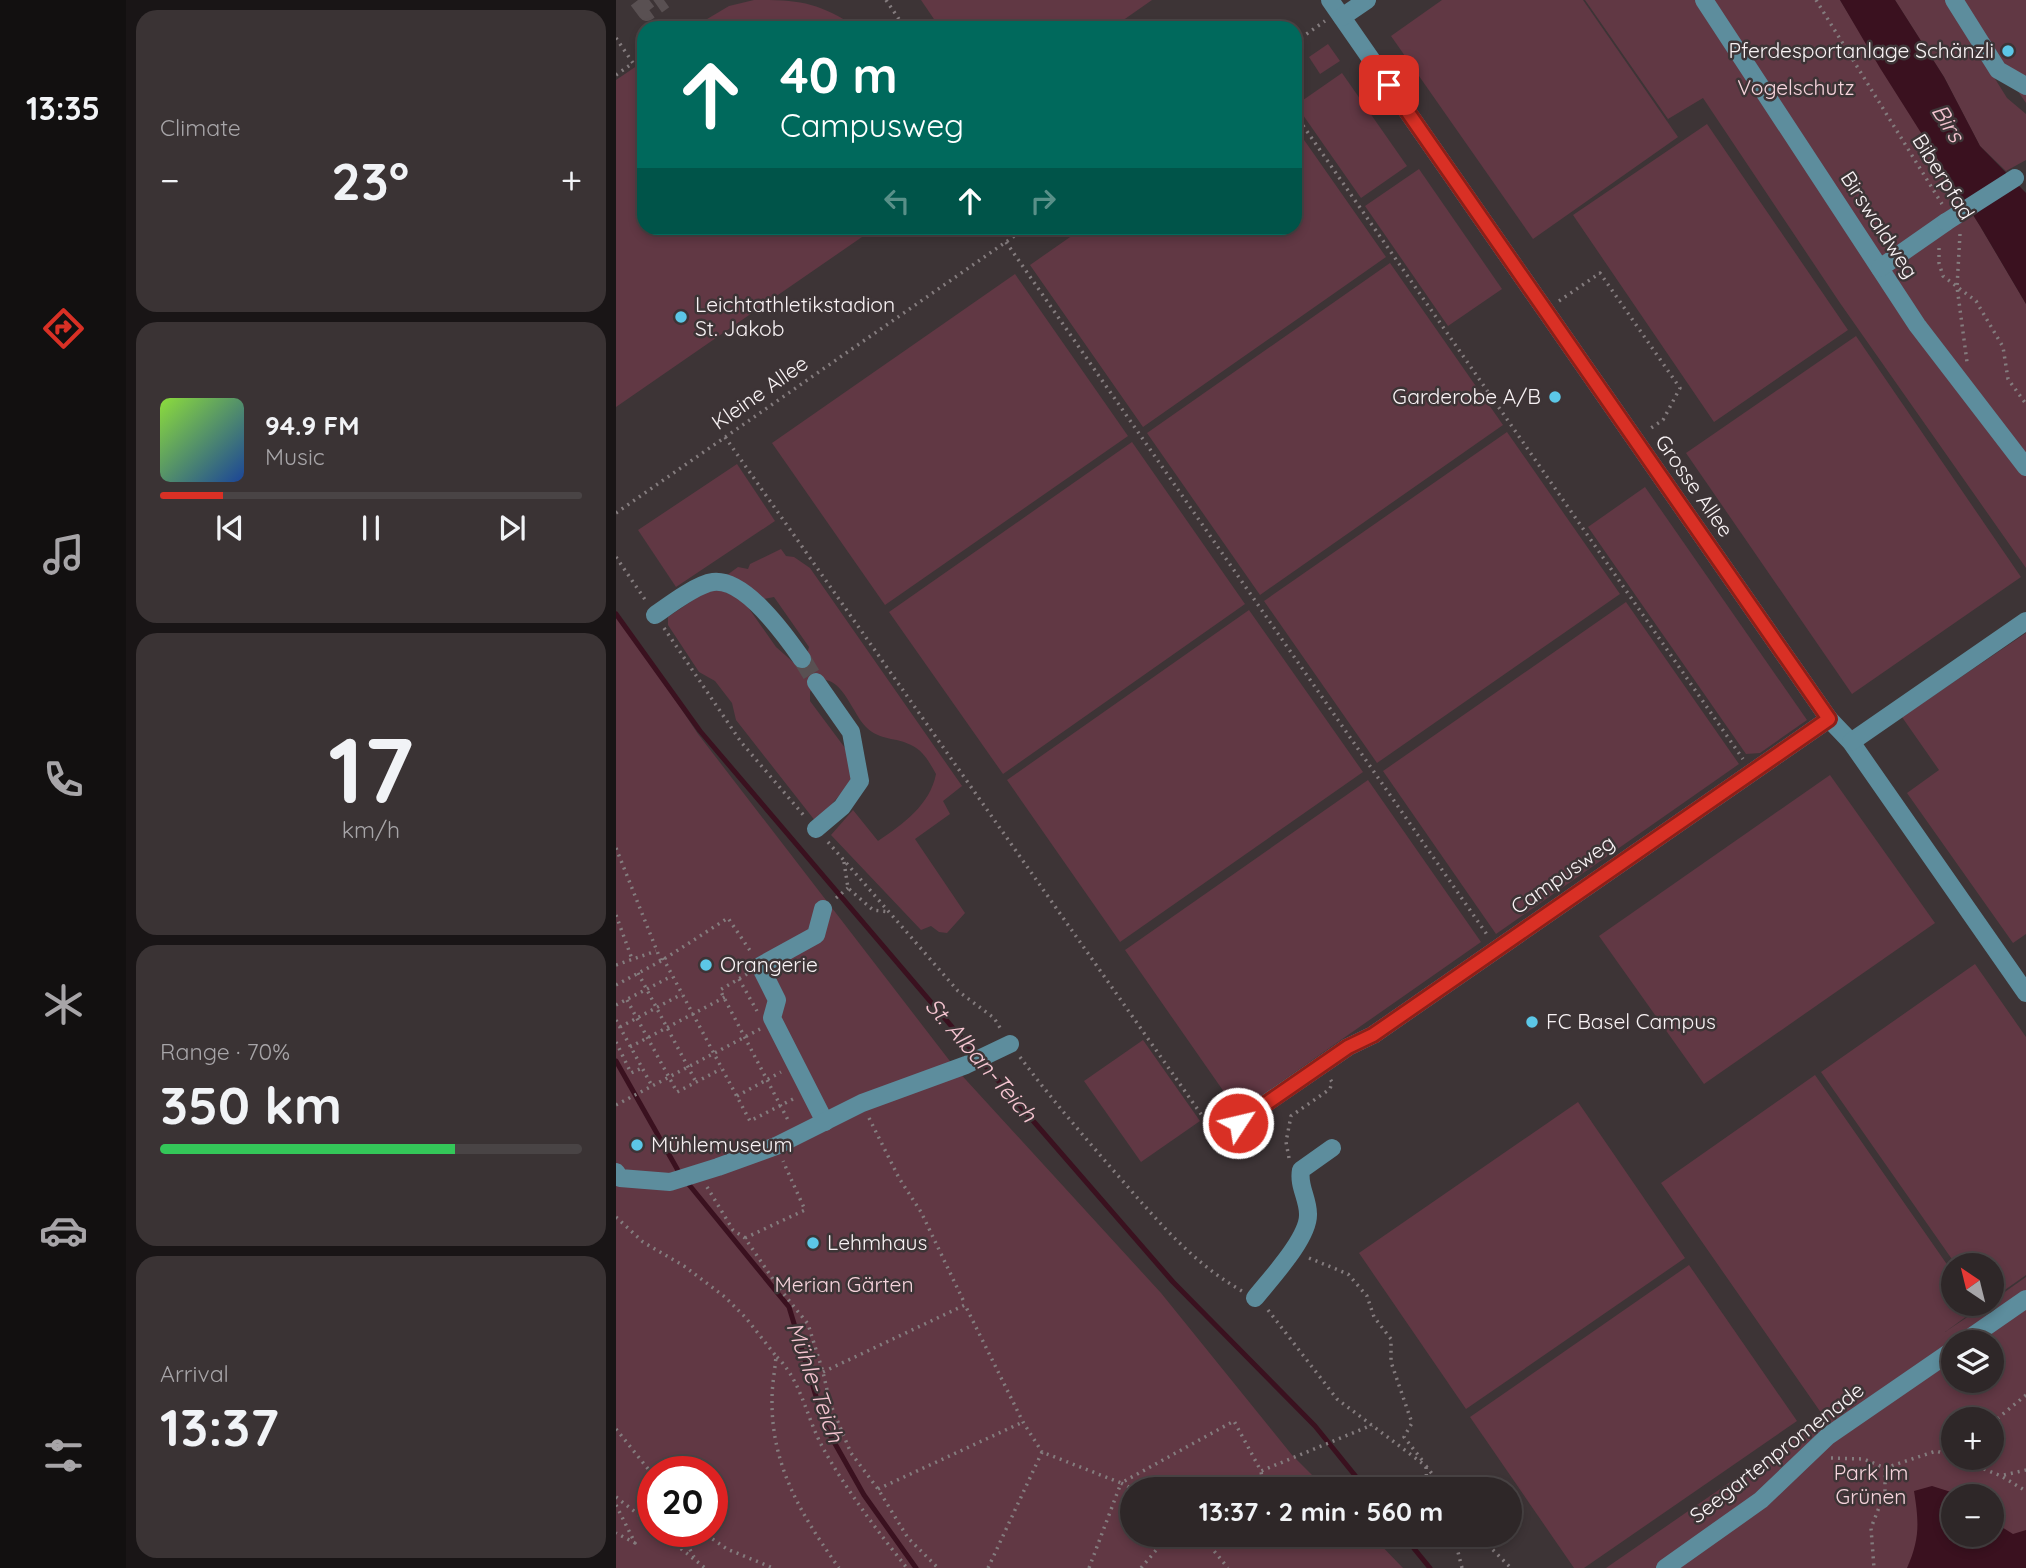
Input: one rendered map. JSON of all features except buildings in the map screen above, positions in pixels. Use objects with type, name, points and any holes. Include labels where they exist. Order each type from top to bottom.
[{"type":"lane","points":[[1336,10],[1367,0]]},
{"type":"lane","name":"Birswaldweg","points":[[1704,0],[1917,325],[2026,467]]},
{"type":"lane","points":[[1954,0],[1998,70],[2025,84]]},
{"type":"lane","name":"Grosse Allee","points":[[1336,10],[1829,719],[1851,742],[2026,993]]},
{"type":"lane","points":[[1880,268],[1946,221],[2020,175]]},
{"type":"lane","points":[[655,615],[683,596],[712,582],[730,584],[757,603],[782,630],[802,659]]},
{"type":"lane","points":[[1851,742],[2026,621]]},
{"type":"lane","points":[[816,682],[851,732],[860,781],[842,807],[816,829]]},
{"type":"lane","name":"Campusweg","points":[[1217,1137],[1348,1047],[1373,1035],[1829,719]]},
{"type":"lane","points":[[822,909],[816,935],[760,966],[777,1000],[772,1018],[825,1122]]},
{"type":"lane","points":[[616,1172],[620,1178],[686,1177],[776,1146],[862,1103],[966,1065],[1010,1044]]},
{"type":"lane","points":[[1255,1298],[1304,1232],[1308,1213],[1299,1181],[1301,1170],[1332,1148]]},
{"type":"lane","points":[[1981,1330],[2026,1299]]},
{"type":"lane","name":"Seegartenpromenade","points":[[1665,1568],[1761,1500],[1828,1436],[1941,1358]]},
{"type":"path","points":[[886,0],[900,21]]},
{"type":"path","name":"Biberpfad","points":[[1816,0],[1946,221],[1961,237],[1956,271],[1970,393]]},
{"type":"path","points":[[1302,37],[1336,10]]},
{"type":"path","points":[[616,38],[633,63],[616,75]]},
{"type":"path","points":[[1302,124],[1753,772]]},
{"type":"path","points":[[1946,221],[1939,263],[1943,276],[1976,301],[2003,347],[2008,379],[2026,404]]},
{"type":"path","name":"Kleine Allee","points":[[616,513],[1016,235]]},
{"type":"path","points":[[1006,242],[1497,949]]},
{"type":"path","points":[[1545,310],[1600,272],[1680,388],[1663,420],[1635,440]]},
{"type":"path","points":[[726,436],[1217,1137]]},
{"type":"path","points":[[616,848],[656,951],[750,1121],[802,1094]]},
{"type":"path","points":[[844,859],[848,888],[873,910],[892,912]]},
{"type":"path","points":[[616,915],[632,959]]},
{"type":"path","points":[[616,985],[728,918],[760,966],[720,990],[796,1136]]},
{"type":"path","points":[[616,965],[656,951]]},
{"type":"path","points":[[638,974],[696,1082]]},
{"type":"path","points":[[616,1006],[672,976]]},
{"type":"path","points":[[739,979],[758,1015]]},
{"type":"path","points":[[620,1027],[682,994]]},
{"type":"path","points":[[630,1047],[724,998]]},
{"type":"path","points":[[627,1000],[677,1093],[722,1069]]},
{"type":"path","points":[[616,1020],[652,1086]]},
{"type":"path","points":[[616,1105],[765,1027]]},
{"type":"path","points":[[616,1042],[631,1073],[642,1068]]},
{"type":"path","points":[[1299,1181],[1290,1166],[1287,1132],[1291,1116],[1330,1089],[1332,1082],[1322,1065]]},
{"type":"path","points":[[737,1096],[788,1069]]},
{"type":"path","points":[[862,1103],[899,1178],[921,1212],[1023,1422],[1042,1452],[1120,1483]]},
{"type":"path","points":[[745,1238],[806,1210],[776,1146]]},
{"type":"path","points":[[686,1177],[712,1198],[733,1230],[745,1238],[779,1288],[808,1324],[830,1403],[851,1452],[908,1538],[938,1568]]},
{"type":"path","points":[[616,1217],[643,1242],[684,1266],[726,1297],[786,1366],[798,1386],[822,1447],[907,1568]]},
{"type":"path","points":[[1291,1250],[1320,1265],[1348,1273],[1367,1296],[1374,1317],[1391,1339],[1391,1362],[1412,1423],[1404,1437],[1426,1466],[1426,1477]]},
{"type":"path","points":[[823,1372],[965,1305]]},
{"type":"path","points":[[776,1356],[772,1401],[776,1446],[787,1483],[807,1524],[839,1568]]},
{"type":"path","points":[[2004,1413],[2026,1395]]},
{"type":"path","points":[[1132,1477],[1234,1421],[1262,1477]]},
{"type":"path","points":[[878,1489],[1023,1422]]},
{"type":"path","points":[[1261,1471],[1372,1425]]},
{"type":"path","points":[[616,1429],[638,1456]]},
{"type":"path","points":[[1808,1457],[1864,1459],[1885,1468],[1936,1451],[1941,1452]]},
{"type":"path","points":[[988,1568],[1042,1452]]},
{"type":"path","points":[[1874,1568],[1871,1528],[1885,1492],[1885,1468]]},
{"type":"path","points":[[1987,1470],[2026,1491]]},
{"type":"path","points":[[2001,1476],[2026,1471]]},
{"type":"path","points":[[1089,1568],[1120,1486]]},
{"type":"path","points":[[616,1497],[637,1513]]},
{"type":"path","points":[[616,1505],[635,1543],[616,1533]]},
{"type":"path","points":[[679,1547],[705,1568]]},
{"type":"path","points":[[689,1547],[696,1561]]},
{"type":"path","points":[[724,1547],[773,1568]]},
{"type":"path","points":[[1142,1568],[1159,1547]]},
{"type":"path","points":[[1211,1547],[1228,1568]]},
{"type":"path","points":[[1456,1547],[1462,1568]]},
{"type":"path","points":[[1490,1547],[1511,1568]]},
{"type":"green space","points":[[754,0],[797,2],[819,8],[845,21],[704,21],[729,6]]},
{"type":"green space","points":[[921,0],[1152,0],[1122,21],[935,21]]},
{"type":"green space","points":[[1442,0],[1583,0],[1678,137],[1533,239],[1391,36]]},
{"type":"green space","name":"Vogelschutz","points":[[1585,0],[1840,0],[2026,304],[2026,568],[1840,303],[1703,98],[1668,119]]},
{"type":"green space","points":[[1895,0],[1946,0],[2007,98],[2026,114],[2026,160],[2006,171],[1980,146],[1944,77]]},
{"type":"green space","name":"Pferdesportanlage Schänzli","points":[[1955,0],[2026,0],[2026,103]]},
{"type":"green space","points":[[1328,44],[1340,61],[1320,74],[1309,57]]},
{"type":"green space","name":"Leichtathletikstadion St. Jakob","points":[[637,66],[637,235],[865,235],[616,407],[616,80]]},
{"type":"green space","points":[[1342,73],[1407,166],[1361,198],[1302,114],[1302,101]]},
{"type":"green space","points":[[1707,124],[1848,330],[1714,422],[1573,215]]},
{"type":"green space","points":[[1302,137],[1386,257],[1143,427],[1030,265],[1073,235],[1302,235]]},
{"type":"green space","points":[[1419,169],[1502,289],[1448,326],[1365,206]]},
{"type":"green space","points":[[1390,263],[1503,425],[1260,595],[1147,433]]},
{"type":"green space","points":[[1015,274],[1128,436],[885,605],[772,443]]},
{"type":"green space","points":[[1856,336],[2021,577],[1852,694],[1686,453]]},
{"type":"green space","points":[[1507,432],[1620,594],[1377,763],[1264,601]]},
{"type":"green space","points":[[1132,442],[1245,604],[1003,774],[889,612]]},
{"type":"green space","points":[[737,464],[775,521],[676,587],[638,530]]},
{"type":"green space","points":[[1645,487],[1807,720],[1760,753],[1746,754],[1588,527]]},
{"type":"green space","points":[[781,549],[786,556],[794,557],[810,568],[962,786],[943,801],[950,814],[915,839],[965,913],[947,933],[939,932],[931,926],[921,930],[831,835],[853,810],[878,841],[906,821],[928,795],[936,774],[923,754],[916,747],[871,731],[834,683],[818,680],[810,692],[810,701],[851,756],[852,781],[816,822],[736,720],[732,703],[715,681],[699,672],[668,625],[668,617],[702,594],[716,588],[743,600],[776,647],[793,662],[801,659],[809,647],[774,597],[764,599],[727,575],[738,567],[748,569],[750,564]]},
{"type":"green space","points":[[1626,602],[1739,764],[1496,934],[1383,771]]},
{"type":"green space","points":[[1249,610],[1363,772],[1120,942],[1007,780]]},
{"type":"green space","name":"Merian Gärten","points":[[616,611],[698,734],[956,1069],[1161,1293],[1292,1455],[1314,1477],[1120,1477],[1120,1547],[1383,1547],[1403,1568],[616,1568]]},
{"type":"green space","points":[[2026,633],[2026,934],[2013,943],[1907,793],[1939,770],[1902,717]]},
{"type":"green space","points":[[1830,775],[1935,923],[1704,1084],[1599,936]]},
{"type":"green space","points":[[1368,780],[1481,942],[1238,1112],[1125,950]]},
{"type":"green space","points":[[1975,964],[2026,1037],[2026,1275],[2004,1291],[2004,1253],[1948,1253],[1821,1072]]},
{"type":"green space","points":[[1143,1040],[1200,1121],[1141,1162],[1084,1081]]},
{"type":"green space","name":"Park Im Grünen","points":[[1815,1075],[1941,1256],[1941,1316],[1967,1316],[1948,1330],[1941,1330],[1941,1393],[2004,1393],[2004,1330],[1948,1330],[1969,1316],[2004,1316],[2004,1293],[2026,1277],[2026,1568],[1606,1568],[1824,1417],[1661,1183]]},
{"type":"green space","points":[[1578,1102],[1685,1258],[1466,1409],[1359,1253]]},
{"type":"green space","points":[[1689,1265],[1797,1421],[1584,1568],[1574,1568],[1522,1492],[1522,1477],[1511,1477],[1470,1417]]},
{"type":"water","name":"Birs","points":[[1840,0],[1895,0],[1944,77],[1980,146],[2026,193],[2026,304],[1980,226]]},
{"type":"water","points":[[1932,1486],[1941,1489],[1941,1547],[2004,1547],[2004,1528],[2013,1534],[2026,1530],[2026,1568],[1907,1568],[1917,1530],[1914,1491]]},
{"type":"waterway","name":"St. Alban-Teich","points":[[616,614],[700,731],[976,1055]]},
{"type":"waterway","name":"Mühle-Teich","points":[[616,1061],[680,1174]]},
{"type":"waterway","name":"St. Alban-Teich","points":[[982,1062],[1173,1282],[1315,1426],[1356,1477]]},
{"type":"waterway","name":"Mühle-Teich","points":[[686,1181],[789,1307],[825,1426],[864,1495],[916,1568]]},
{"type":"waterway","name":"St. Alban-Teich","points":[[1413,1547],[1430,1568]]},
{"type":"tunnel","points":[[638,0],[647,12],[664,0]]},
{"type":"tunnel","points":[[802,659],[816,682]]},
{"type":"place","name":"Pferdesportanlage Schänzli","points":[[2008,51]]},
{"type":"place","name":"Leichtathletikstadion St. Jakob","points":[[681,317]]},
{"type":"place","name":"Garderobe A/B","points":[[1555,397]]},
{"type":"place","name":"Orangerie","points":[[706,965]]},
{"type":"place","name":"FC Basel Campus","points":[[1532,1022]]},
{"type":"place","name":"Mühlemuseum","points":[[637,1145]]},
{"type":"place","name":"Lehmhaus","points":[[813,1243]]},
{"type":"route","points":[[1238,1123],[1348,1047],[1373,1035],[1829,719],[1389,85]]}]
